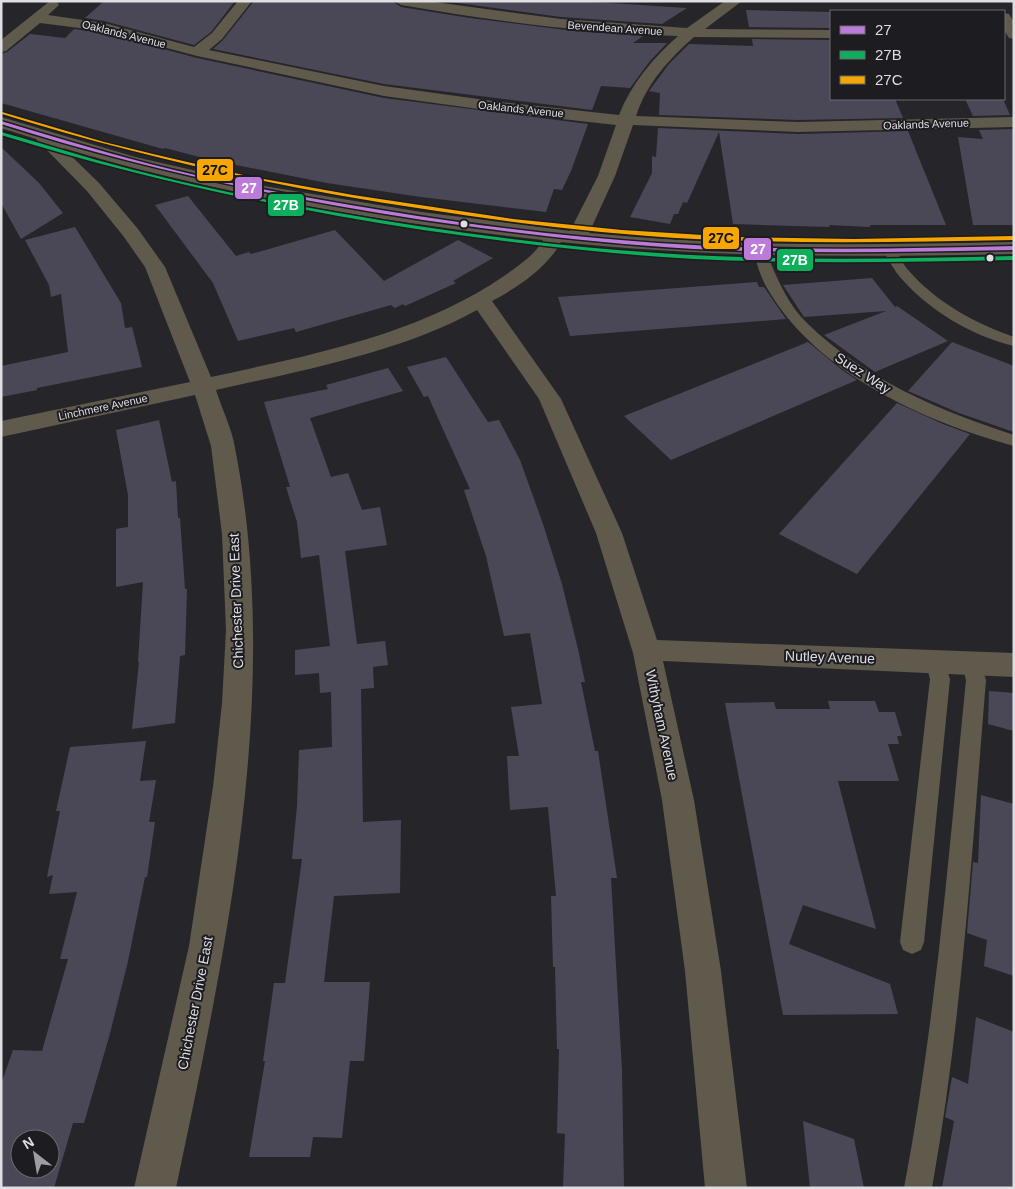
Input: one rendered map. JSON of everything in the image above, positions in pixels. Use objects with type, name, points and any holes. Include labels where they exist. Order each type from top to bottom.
[{"type":"street","points":[[1,48],[57,1]]},
{"type":"street","points":[[197,52],[217,36],[245,1]]},
{"type":"street","name":"Bevendean Avenue","points":[[401,1],[519,19],[689,33],[830,34]]},
{"type":"street","points":[[577,236],[609,170],[631,106],[648,78],[689,33],[735,1]]},
{"type":"street","name":"Oaklands Avenue","points":[[38,18],[104,27],[197,52],[384,91],[490,106],[627,120],[798,127],[1014,122]]},
{"type":"street","name":"Chichester Drive East","points":[[1,122],[43,137],[93,187],[131,233],[155,267],[203,386],[223,446],[235,534],[240,630],[237,703],[229,788],[207,946],[155,1188]]},
{"type":"street","points":[[43,137],[144,166],[272,194],[409,217],[554,235],[648,244],[759,249],[890,251],[1014,248]]},
{"type":"street","points":[[93,187],[144,166]]},
{"type":"street","name":"Linchmere Avenue","points":[[1,429],[203,386],[317,359],[394,337],[440,320],[478,302],[515,278],[542,256],[552,242],[554,235]]},
{"type":"street","name":"Withyham Avenue","points":[[478,302],[487,307],[550,399],[609,533],[647,653],[678,800],[703,971],[726,1188]]},
{"type":"street","name":"Nutley Avenue","points":[[647,653],[662,650],[1014,665]]},
{"type":"lane","name":"Suez Way","points":[[759,249],[767,275],[790,313],[814,338],[842,362],[873,383],[918,406],[979,430],[1014,441]]},
{"type":"lane","points":[[890,251],[910,280],[940,305],[986,331],[1014,342]]},
{"type":"lane","points":[[912,942],[940,679],[935,661]]},
{"type":"lane","points":[[918,1188],[929,1134],[945,1018],[976,680],[971,662]]},
{"type":"building","points":[[104,1],[235,1],[211,32],[194,45],[104,21],[85,18]]},
{"type":"building","points":[[254,1],[392,1],[401,7],[470,18],[574,31],[643,36],[633,43],[667,43],[650,61],[630,88],[601,86],[592,110],[384,84],[213,49],[223,40]]},
{"type":"building","points":[[443,1],[580,1],[687,8],[662,24],[561,17]]},
{"type":"building","points":[[746,10],[830,12],[830,28],[749,27]]},
{"type":"building","points":[[74,29],[103,33],[197,58],[384,98],[588,124],[562,190],[554,189],[546,212],[421,197],[327,183],[163,149],[1,103],[1,54],[7,52],[30,34],[65,38]]},
{"type":"building","points":[[752,39],[830,40],[830,100],[895,100],[903,118],[798,120],[659,115],[660,93],[649,91],[669,64],[689,44],[753,46]]},
{"type":"building","points":[[965,100],[1003,100],[1010,115],[973,116]]},
{"type":"building","points":[[658,128],[798,134],[908,131],[946,225],[870,225],[870,227],[829,225],[830,227],[733,224],[719,132],[687,203],[683,202],[678,214],[674,214],[670,224],[630,217],[652,173],[652,156],[656,157]]},
{"type":"building","points":[[1014,129],[1014,225],[973,225],[958,137],[983,139],[979,130]]},
{"type":"building","points":[[1,147],[39,183],[63,213],[21,239],[1,203]]},
{"type":"building","points":[[188,196],[236,256],[249,252],[251,254],[335,230],[384,281],[458,240],[493,258],[453,281],[456,283],[405,306],[403,304],[395,308],[391,305],[296,332],[294,328],[238,341],[213,283],[155,205]]},
{"type":"building","points":[[75,227],[121,303],[125,328],[132,327],[142,367],[1,397],[1,366],[68,352],[61,294],[51,297],[49,285],[25,240]]},
{"type":"building","points":[[872,278],[895,307],[897,306],[948,341],[875,372],[824,335],[886,311],[804,317],[783,285]]},
{"type":"building","points":[[757,282],[759,287],[764,287],[786,319],[570,336],[558,297]]},
{"type":"building","points":[[808,342],[857,380],[671,460],[624,416]]},
{"type":"building","points":[[952,342],[1014,366],[1014,432],[959,413],[908,391]]},
{"type":"building","points":[[446,357],[488,422],[499,420],[520,460],[562,584],[578,649],[585,682],[581,682],[595,751],[598,751],[617,878],[611,878],[622,1070],[624,1188],[563,1188],[565,1134],[557,1133],[559,1049],[557,1049],[551,896],[556,896],[548,807],[510,810],[507,756],[519,756],[511,707],[542,704],[530,633],[504,636],[486,556],[464,490],[470,489],[428,396],[424,397],[407,367]]},
{"type":"building","points":[[388,368],[403,391],[310,418],[331,477],[348,473],[362,510],[380,507],[387,545],[345,551],[357,644],[385,641],[388,665],[373,667],[374,688],[361,689],[363,822],[401,820],[400,893],[334,896],[324,982],[370,982],[364,1061],[350,1061],[342,1138],[313,1137],[310,1157],[249,1157],[265,1061],[263,1061],[274,983],[285,983],[302,859],[292,859],[297,806],[299,750],[332,747],[331,692],[320,693],[319,673],[295,675],[295,650],[330,646],[319,555],[301,558],[297,522],[286,487],[290,487],[264,402],[328,389],[326,385]]},
{"type":"building","points":[[897,403],[970,434],[857,574],[779,534]]},
{"type":"building","points":[[159,420],[172,482],[176,481],[185,589],[187,589],[185,655],[180,656],[175,723],[132,729],[139,662],[143,582],[116,587],[116,529],[128,527],[128,495],[116,430]]},
{"type":"building","points":[[989,691],[1014,693],[1014,731],[988,724]]},
{"type":"building","points":[[828,701],[875,701],[879,712],[895,712],[902,736],[897,736],[899,744],[888,744],[899,781],[838,781],[876,929],[803,905],[789,944],[890,984],[898,1014],[783,1015],[725,703],[774,702],[776,709],[830,709]]},
{"type":"building","points":[[146,741],[140,781],[156,780],[149,822],[155,822],[147,877],[145,877],[128,961],[109,1037],[84,1123],[73,1123],[60,1167],[60,1129],[10,1129],[10,1179],[57,1179],[54,1188],[1,1188],[1,1084],[13,1050],[42,1051],[68,959],[60,959],[77,892],[49,894],[53,875],[47,877],[60,811],[56,811],[70,747]]},
{"type":"building","points":[[981,795],[1014,804],[1014,976],[984,966],[987,940],[967,933],[973,862],[978,863]]},
{"type":"building","points":[[976,1017],[1014,1032],[1014,1188],[942,1188],[954,1121],[945,1117],[952,1077],[968,1084]]},
{"type":"building","points":[[803,1121],[854,1139],[864,1188],[810,1188]]},
{"type":"transit line","name":"27C","points":[[4,113],[103,143],[252,178],[353,197],[513,220],[586,229],[735,239],[1014,238]]},
{"type":"transit line","name":"27","points":[[1,122],[100,152],[250,188],[351,207],[511,230],[585,239],[734,249],[1014,248]]},
{"type":"transit line","name":"27B","points":[[1,133],[100,163],[250,198],[351,217],[511,240],[585,249],[734,259],[1014,258]]}]
